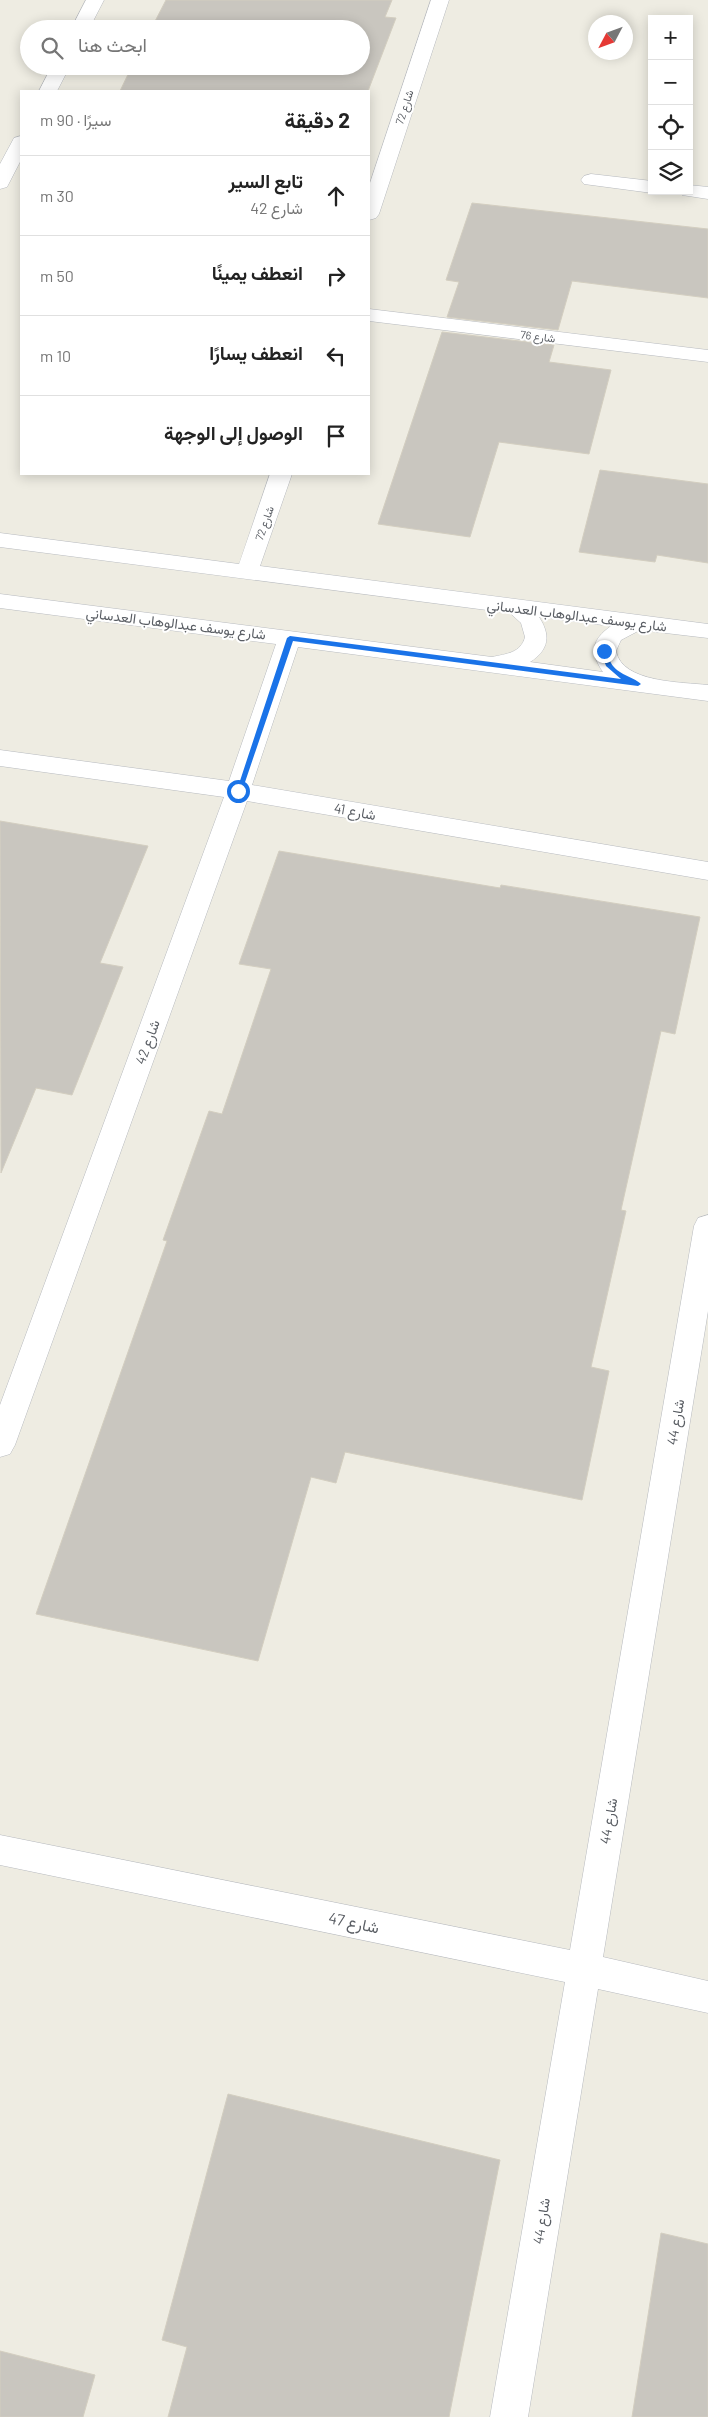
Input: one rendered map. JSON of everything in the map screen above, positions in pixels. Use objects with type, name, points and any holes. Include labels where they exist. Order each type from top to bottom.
[{"type":"street","points":[[85,20],[95,0]]},
{"type":"street","name":"شارع 72","points":[[370,211],[440,0]]},
{"type":"street","points":[[49,90],[56,75]]},
{"type":"street","points":[[0,183],[20,144]]},
{"type":"street","points":[[591,180],[648,187]]},
{"type":"street","points":[[693,191],[708,193]]},
{"type":"street","name":"شارع 76","points":[[370,315],[708,356]]},
{"type":"street","name":"شارع 72","points":[[247,572],[281,475]]},
{"type":"street","name":"شارع يوسف عبدالوهاب العدساني","points":[[0,540],[708,632]]},
{"type":"street","name":"شارع يوسف عبدالوهاب العدساني","points":[[0,601],[708,693]]},
{"type":"street","points":[[486,665],[507,663],[524,656],[535,644],[538,631],[531,618],[518,608]]},
{"type":"street","points":[[637,622],[620,628],[608,638],[604,651],[608,664],[620,676],[638,684]]},
{"type":"street","name":"شارع 42","points":[[0,1445],[238,791],[290,638]]},
{"type":"street","name":"شارع 41","points":[[0,758],[238,791],[708,871]]},
{"type":"street","name":"شارع 44","points":[[509,2417],[708,1226]]},
{"type":"street","name":"شارع 47","points":[[0,1850],[583,1969],[708,1997]]},
{"type":"building","points":[[166,0],[392,0],[385,17],[396,18],[368,90],[120,90],[128,75],[370,75],[370,20],[156,20]]},
{"type":"building","points":[[472,203],[708,229],[708,298],[572,281],[558,330],[447,317],[459,282],[446,280]]},
{"type":"building","points":[[442,332],[554,345],[549,362],[611,370],[589,454],[499,442],[470,537],[378,524]]},
{"type":"building","points":[[600,470],[708,484],[708,563],[657,555],[655,562],[579,552]]},
{"type":"building","points":[[0,821],[148,846],[100,963],[123,967],[72,1095],[36,1088],[1,1173]]},
{"type":"building","points":[[279,851],[500,888],[501,885],[700,917],[675,1034],[661,1031],[621,1210],[626,1211],[591,1367],[609,1371],[582,1500],[345,1452],[336,1483],[311,1477],[258,1661],[36,1614],[167,1241],[163,1240],[209,1111],[222,1114],[271,969],[239,964]]},
{"type":"building","points":[[228,2094],[500,2160],[449,2417],[168,2417],[187,2347],[162,2340]]},
{"type":"building","points":[[661,2233],[708,2244],[708,2417],[632,2417]]},
{"type":"building","points":[[0,2351],[95,2375],[83,2417],[0,2417]]},
{"type":"route","points":[[238,791],[290,638],[638,684],[620,676],[608,664],[604,651]]}]
